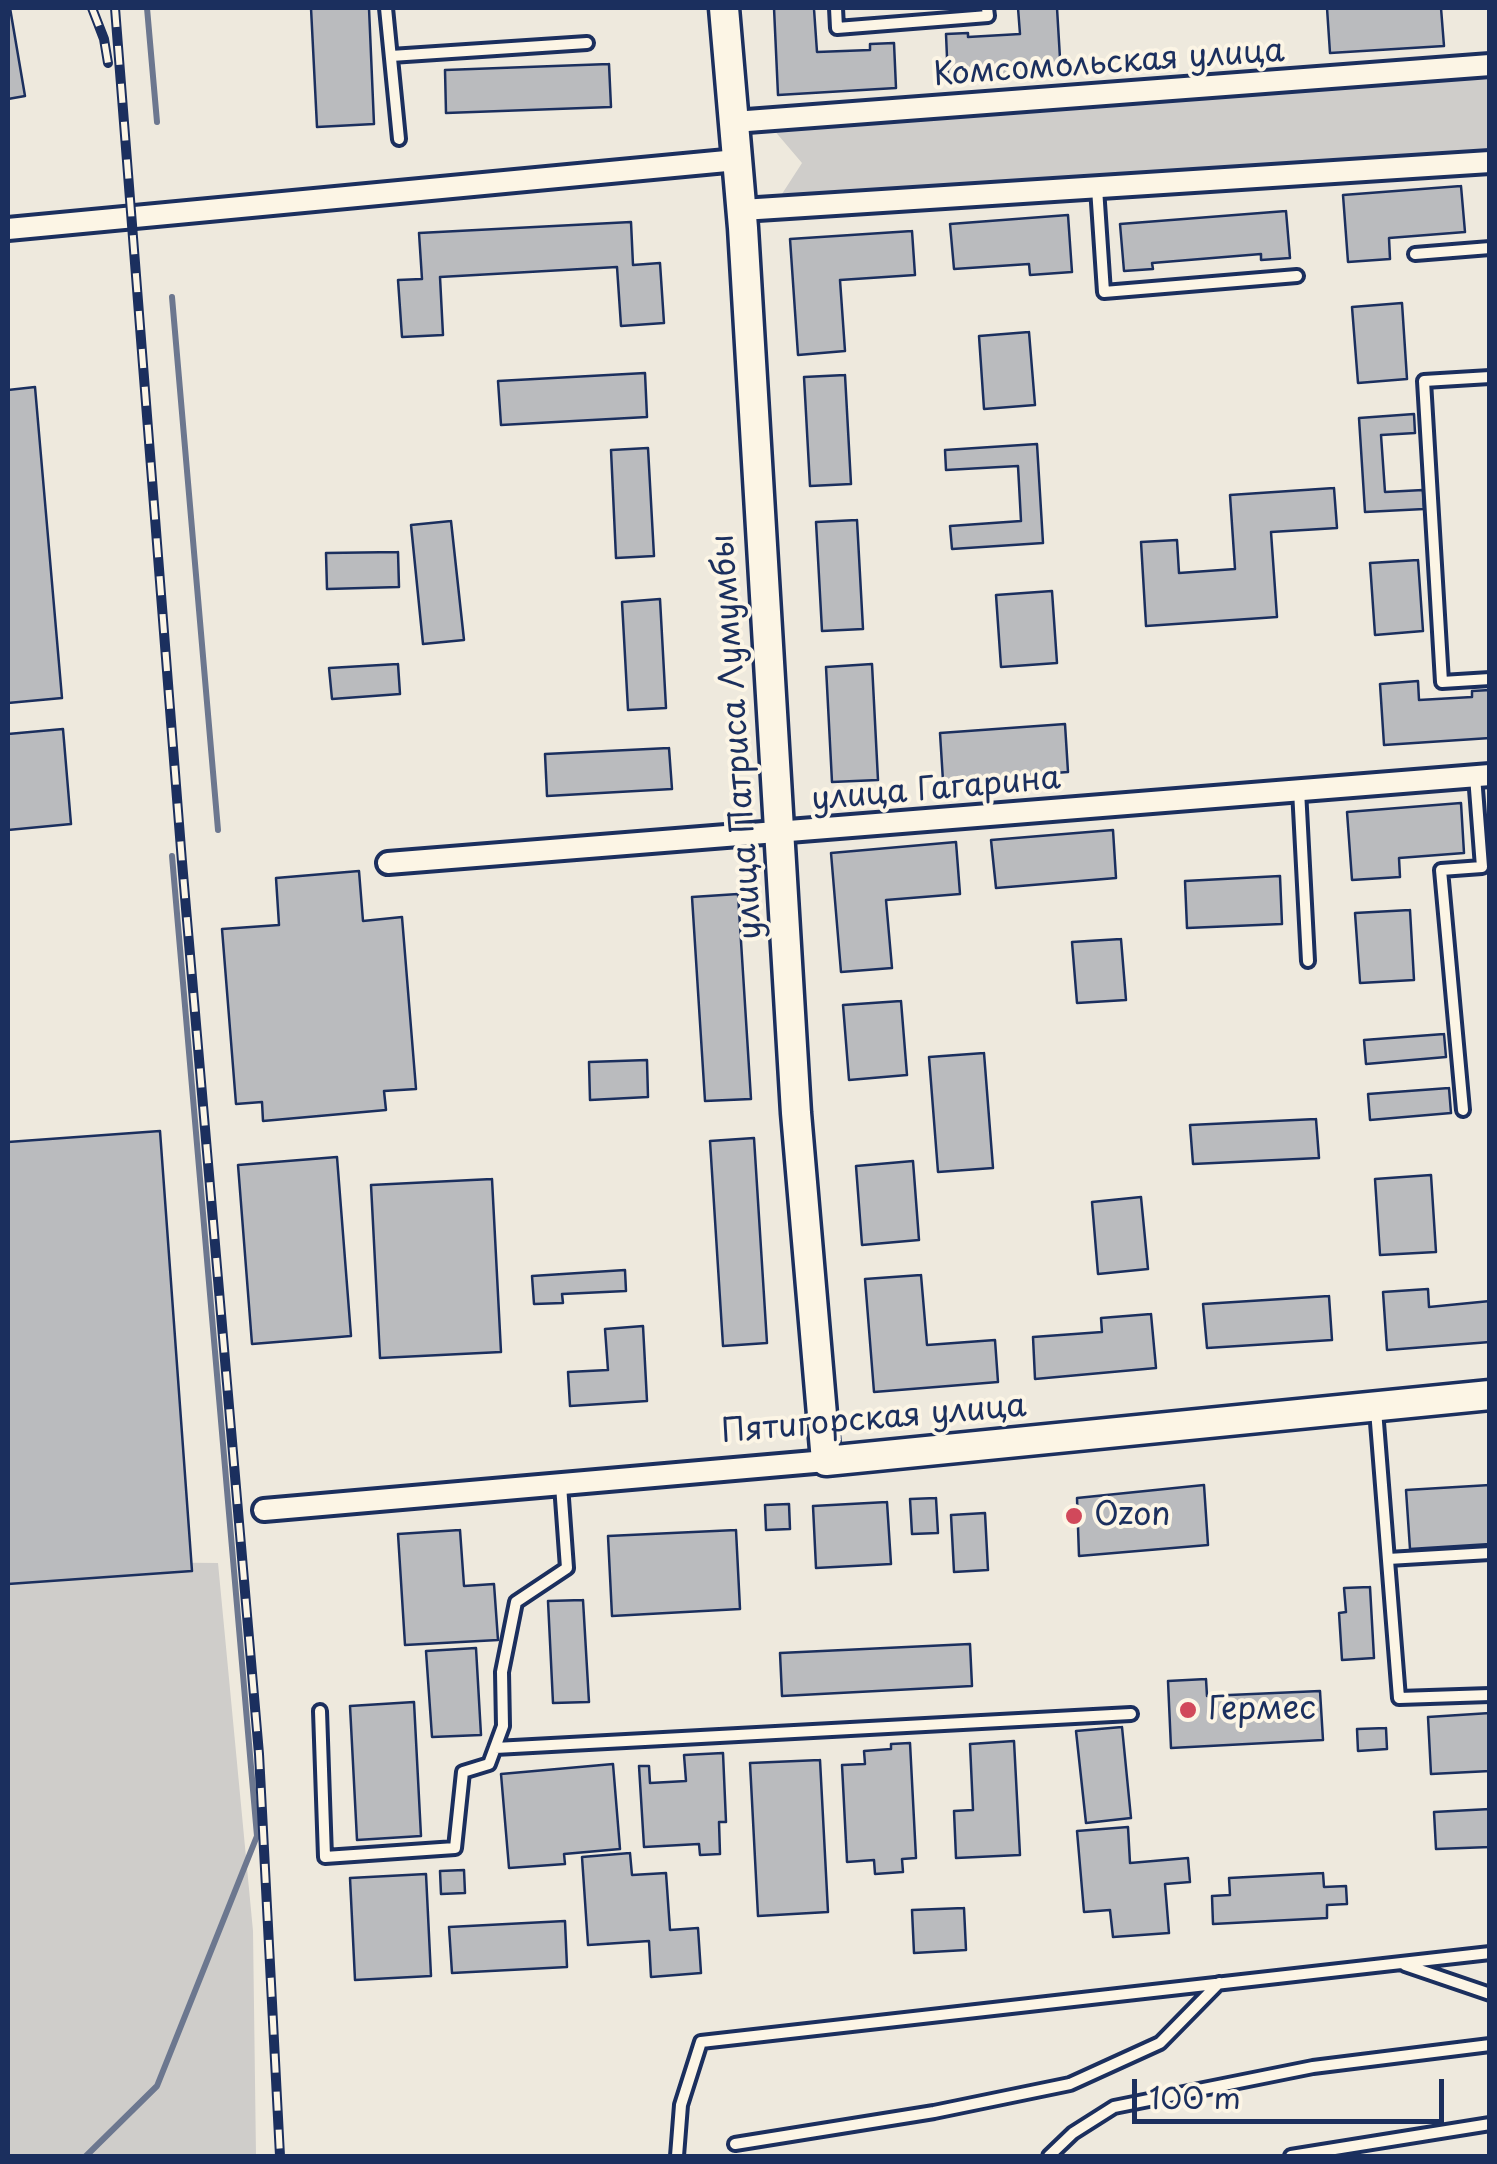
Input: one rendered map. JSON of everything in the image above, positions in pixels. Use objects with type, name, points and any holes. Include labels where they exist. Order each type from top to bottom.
[{"type":"street","name":"улица Патриса Лумумбы","points":[[724,8],[742,210],[796,1113],[826,1461]]},
{"type":"street","name":"Комсомольская улица","points":[[734,122],[1490,65]]},
{"type":"street","points":[[8,229],[738,160]]},
{"type":"street","points":[[742,210],[1490,162]]},
{"type":"street","name":"улица Гагарина","points":[[388,863],[1482,776]]},
{"type":"street","name":"Пятигорская улица","points":[[264,1510],[826,1461],[1490,1395]]},
{"type":"lane","points":[[386,8],[399,139]]},
{"type":"lane","points":[[836,8],[837,28],[988,16],[987,8]]},
{"type":"lane","points":[[391,56],[587,43]]},
{"type":"lane","points":[[1097,187],[1104,292],[1297,276]]},
{"type":"lane","points":[[1416,254],[1490,248]]},
{"type":"lane","points":[[1490,377],[1424,381],[1442,682],[1490,679]]},
{"type":"lane","points":[[1463,1110],[1441,870],[1486,867],[1482,776]]},
{"type":"lane","points":[[1299,789],[1308,962]]},
{"type":"lane","points":[[1375,1406],[1400,1698],[1490,1694]]},
{"type":"lane","points":[[320,1711],[325,1857],[455,1848],[462,1772],[488,1764],[503,1726],[502,1672],[516,1602],[566,1568],[561,1484]]},
{"type":"lane","points":[[1388,1560],[1490,1553]]},
{"type":"lane","points":[[495,1748],[1131,1714]]},
{"type":"lane","points":[[677,2156],[681,2104],[701,2042],[1490,1953]]},
{"type":"lane","points":[[1400,1963],[1490,1994]]},
{"type":"lane","points":[[735,2144],[934,2112],[1070,2084],[1160,2043],[1218,1983]]},
{"type":"lane","points":[[1049,2156],[1073,2132],[1114,2107],[1313,2067],[1490,2045]]},
{"type":"lane","points":[[1290,2156],[1490,2124]]},
{"type":"shaded area","points":[[1489,74],[1489,150],[780,197],[802,163],[773,129]]},
{"type":"shaded area","points":[[8,1561],[218,1563],[253,1931],[256,2156],[8,2156]]},
{"type":"building","points":[[8,8],[25,96],[8,99]]},
{"type":"building","points":[[311,8],[369,8],[374,124],[317,127]]},
{"type":"building","points":[[774,8],[819,8],[814,9],[817,52],[870,50],[870,44],[894,43],[896,88],[778,95]]},
{"type":"building","points":[[1018,8],[1057,8],[1061,75],[948,81],[946,34],[1020,34]]},
{"type":"building","points":[[1327,8],[1441,8],[1444,46],[1330,53]]},
{"type":"building","points":[[609,64],[611,107],[446,113],[445,70]]},
{"type":"building","points":[[1461,186],[1465,232],[1389,238],[1390,259],[1348,262],[1343,195]]},
{"type":"building","points":[[1286,211],[1290,258],[1261,260],[1261,254],[1152,263],[1153,269],[1124,271],[1120,224]]},
{"type":"building","points":[[1068,215],[1072,272],[1030,275],[1029,264],[954,269],[950,224]]},
{"type":"building","points":[[631,222],[633,265],[660,263],[664,323],[621,326],[617,267],[440,277],[443,335],[402,337],[398,280],[422,279],[419,233]]},
{"type":"building","points":[[912,231],[915,275],[840,280],[845,351],[798,355],[790,239]]},
{"type":"building","points":[[1402,303],[1407,379],[1358,383],[1352,307]]},
{"type":"building","points":[[1029,332],[1035,405],[984,409],[979,336]]},
{"type":"building","points":[[645,373],[647,417],[501,425],[498,381]]},
{"type":"building","points":[[845,375],[851,484],[810,486],[804,377]]},
{"type":"building","points":[[35,387],[62,698],[8,703],[8,390]]},
{"type":"building","points":[[1414,414],[1415,433],[1381,435],[1385,492],[1423,490],[1424,509],[1365,512],[1359,418]]},
{"type":"building","points":[[1037,444],[1043,543],[952,549],[950,526],[1021,521],[1018,466],[946,470],[945,450]]},
{"type":"building","points":[[648,448],[654,556],[616,558],[611,450]]},
{"type":"building","points":[[1334,488],[1337,528],[1271,532],[1277,617],[1146,626],[1141,542],[1177,540],[1179,573],[1235,569],[1230,495]]},
{"type":"building","points":[[857,520],[863,629],[822,631],[816,522]]},
{"type":"building","points":[[451,521],[464,640],[423,644],[411,525]]},
{"type":"building","points":[[398,552],[399,587],[327,589],[326,553]]},
{"type":"building","points":[[1418,560],[1423,631],[1375,635],[1370,563]]},
{"type":"building","points":[[1052,591],[1057,663],[1001,667],[996,595]]},
{"type":"building","points":[[660,599],[666,708],[628,710],[622,602]]},
{"type":"building","points":[[398,664],[400,694],[332,699],[329,668]]},
{"type":"building","points":[[872,664],[878,780],[832,782],[826,667]]},
{"type":"building","points":[[1418,681],[1419,700],[1472,697],[1472,691],[1490,690],[1490,738],[1384,745],[1380,684]]},
{"type":"building","points":[[1065,724],[1068,772],[943,781],[940,733]]},
{"type":"building","points":[[63,729],[71,824],[8,830],[8,734]]},
{"type":"building","points":[[669,748],[672,789],[547,796],[545,754]]},
{"type":"building","points":[[1461,803],[1464,853],[1399,858],[1400,877],[1352,880],[1347,812]]},
{"type":"building","points":[[1113,830],[1116,878],[996,888],[991,840]]},
{"type":"building","points":[[956,842],[960,894],[886,900],[892,968],[841,972],[831,853]]},
{"type":"building","points":[[359,871],[363,921],[402,917],[416,1089],[384,1091],[386,1110],[263,1121],[262,1102],[236,1104],[222,929],[279,925],[276,878]]},
{"type":"building","points":[[1280,876],[1282,924],[1187,928],[1185,881]]},
{"type":"building","points":[[738,894],[751,1099],[705,1101],[692,897]]},
{"type":"building","points":[[1410,910],[1414,980],[1360,983],[1355,913]]},
{"type":"building","points":[[1121,939],[1126,1000],[1077,1003],[1072,942]]},
{"type":"building","points":[[901,1001],[907,1075],[849,1080],[843,1005]]},
{"type":"building","points":[[1444,1034],[1446,1057],[1366,1064],[1364,1040]]},
{"type":"building","points":[[984,1053],[993,1168],[938,1172],[929,1057]]},
{"type":"building","points":[[647,1060],[648,1097],[590,1100],[589,1062]]},
{"type":"building","points":[[1449,1088],[1451,1113],[1370,1120],[1368,1094]]},
{"type":"building","points":[[1316,1119],[1319,1158],[1193,1164],[1190,1125]]},
{"type":"building","points":[[160,1131],[192,1571],[8,1584],[8,1142]]},
{"type":"building","points":[[754,1138],[767,1343],[723,1346],[710,1141]]},
{"type":"building","points":[[337,1157],[351,1336],[252,1344],[238,1165]]},
{"type":"building","points":[[913,1161],[919,1240],[862,1245],[856,1166]]},
{"type":"building","points":[[1431,1175],[1436,1252],[1380,1255],[1375,1179]]},
{"type":"building","points":[[492,1179],[501,1352],[380,1358],[371,1185]]},
{"type":"building","points":[[1141,1197],[1148,1269],[1098,1274],[1092,1202]]},
{"type":"building","points":[[625,1270],[626,1291],[562,1294],[563,1303],[534,1304],[532,1276]]},
{"type":"building","points":[[921,1275],[927,1345],[995,1340],[998,1382],[874,1392],[865,1279]]},
{"type":"building","points":[[1428,1289],[1429,1307],[1490,1301],[1490,1342],[1387,1350],[1383,1292]]},
{"type":"building","points":[[1329,1296],[1332,1340],[1207,1348],[1203,1304]]},
{"type":"building","points":[[1151,1314],[1156,1368],[1035,1379],[1033,1337],[1102,1332],[1101,1318]]},
{"type":"building","points":[[643,1326],[647,1401],[570,1406],[568,1372],[608,1370],[605,1329]]},
{"type":"building","points":[[1204,1485],[1208,1545],[1079,1556],[1077,1498]]},
{"type":"building","points":[[1490,1485],[1490,1544],[1410,1549],[1406,1490]]},
{"type":"building","points":[[936,1498],[938,1533],[912,1534],[910,1499]]},
{"type":"building","points":[[887,1502],[891,1564],[816,1568],[813,1506]]},
{"type":"building","points":[[789,1504],[790,1529],[766,1530],[765,1505]]},
{"type":"building","points":[[985,1513],[988,1570],[954,1572],[951,1515]]},
{"type":"building","points":[[460,1530],[464,1586],[494,1584],[498,1640],[405,1645],[398,1534]]},
{"type":"building","points":[[736,1530],[740,1609],[612,1616],[608,1536]]},
{"type":"building","points":[[1370,1587],[1374,1658],[1342,1660],[1339,1613],[1346,1612],[1344,1588]]},
{"type":"building","points":[[583,1600],[589,1702],[553,1703],[548,1601]]},
{"type":"building","points":[[970,1644],[972,1686],[782,1696],[780,1653]]},
{"type":"building","points":[[476,1648],[481,1735],[432,1737],[426,1651]]},
{"type":"building","points":[[1206,1679],[1207,1696],[1320,1691],[1323,1740],[1171,1748],[1168,1681]]},
{"type":"building","points":[[414,1702],[421,1836],[357,1840],[350,1706]]},
{"type":"building","points":[[1490,1713],[1490,1771],[1431,1774],[1428,1717]]},
{"type":"building","points":[[1122,1727],[1131,1818],[1086,1823],[1076,1731]]},
{"type":"building","points":[[1386,1728],[1387,1749],[1358,1751],[1357,1729]]},
{"type":"building","points":[[1014,1741],[1020,1855],[956,1858],[954,1811],[973,1810],[970,1744]]},
{"type":"building","points":[[910,1743],[916,1858],[902,1859],[903,1872],[875,1874],[874,1860],[847,1862],[842,1765],[865,1764],[864,1751]]},
{"type":"building","points":[[723,1753],[726,1822],[719,1822],[720,1854],[700,1855],[699,1844],[644,1847],[639,1766],[649,1766],[650,1783],[686,1781],[684,1755]]},
{"type":"building","points":[[820,1760],[828,1912],[758,1916],[750,1763]]},
{"type":"building","points":[[613,1764],[620,1849],[564,1854],[565,1864],[509,1868],[501,1774]]},
{"type":"building","points":[[1490,1809],[1490,1847],[1436,1849],[1434,1812]]},
{"type":"building","points":[[1128,1827],[1130,1863],[1188,1858],[1190,1882],[1165,1884],[1169,1933],[1113,1937],[1110,1910],[1084,1912],[1077,1831]]},
{"type":"building","points":[[630,1853],[632,1875],[666,1873],[670,1930],[698,1928],[701,1973],[651,1977],[649,1941],[588,1945],[582,1857]]},
{"type":"building","points":[[464,1870],[465,1893],[441,1894],[440,1871]]},
{"type":"building","points":[[1323,1873],[1324,1887],[1346,1886],[1347,1904],[1327,1905],[1327,1918],[1213,1924],[1212,1896],[1230,1895],[1229,1878]]},
{"type":"building","points":[[426,1874],[431,1976],[355,1980],[350,1878]]},
{"type":"building","points":[[964,1908],[966,1950],[914,1953],[912,1910]]},
{"type":"building","points":[[565,1921],[567,1967],[452,1973],[449,1927]]},
{"type":"waterway","points":[[147,8],[157,122]]},
{"type":"waterway","points":[[172,297],[218,830]]},
{"type":"waterway","points":[[86,2156],[157,2086],[257,1836],[172,856]]},
{"type":"railway","points":[[92,8],[108,63]]},
{"type":"railway","points":[[115,8],[182,862],[259,1754],[280,2156]]},
{"type":"place","name":"Ozon","points":[[1074,1516]]},
{"type":"place","name":"Гермес","points":[[1188,1710]]}]
